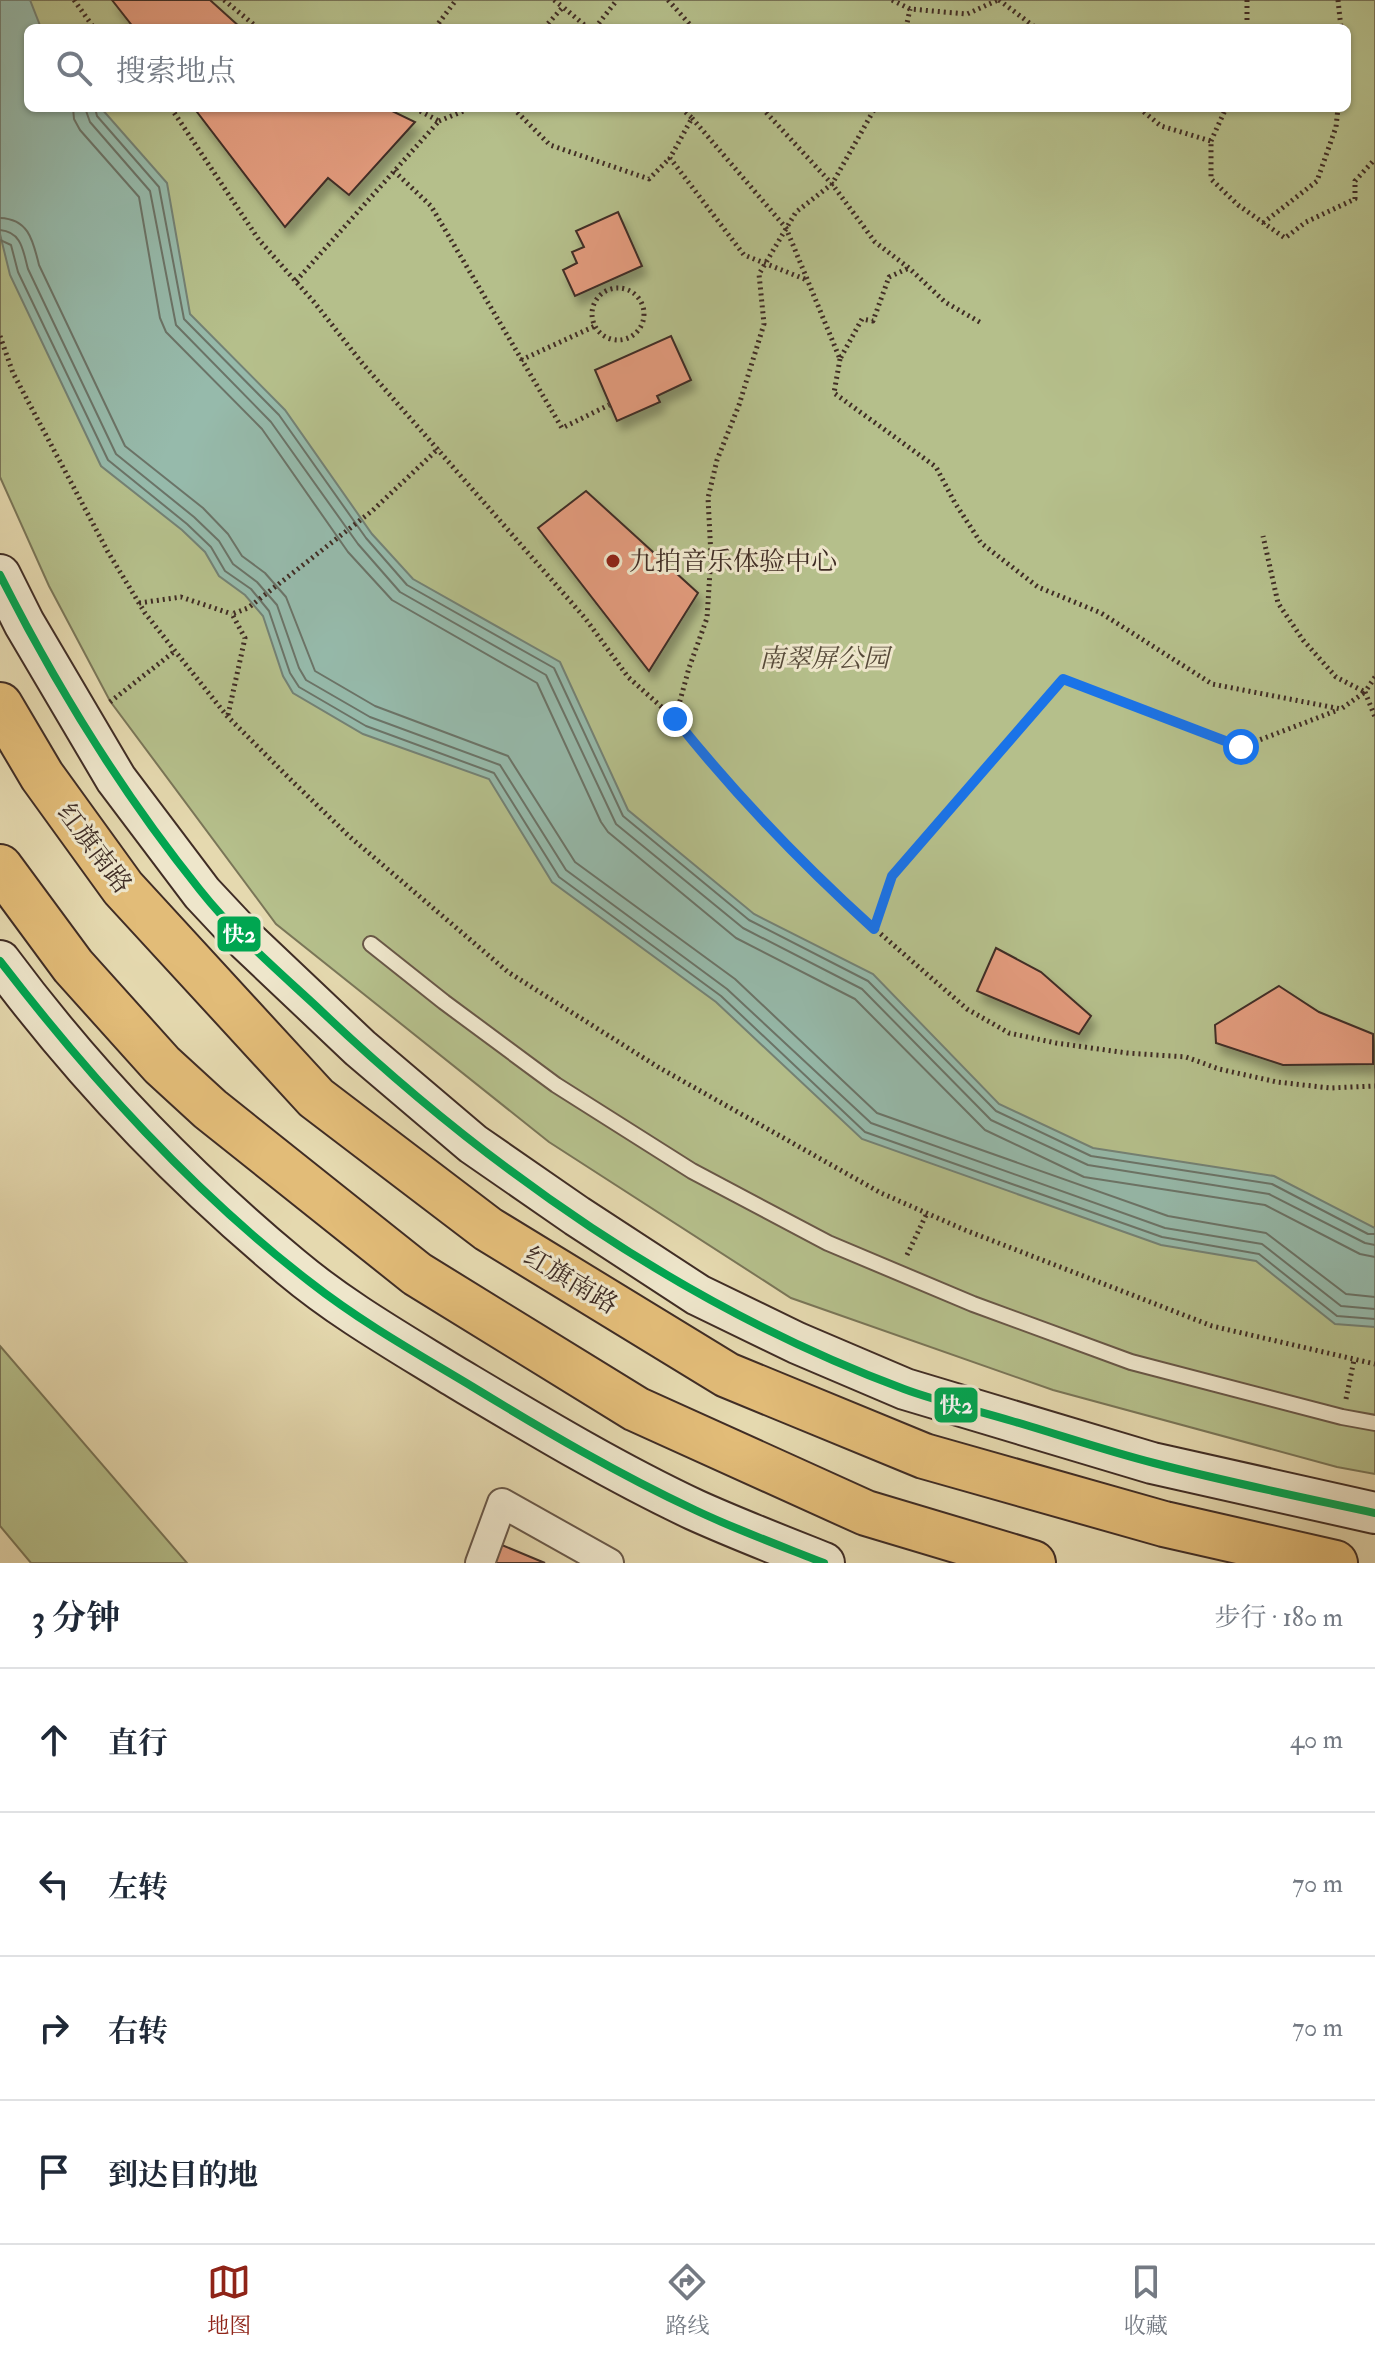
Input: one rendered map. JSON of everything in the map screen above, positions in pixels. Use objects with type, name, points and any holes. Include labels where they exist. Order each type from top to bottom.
[{"type":"highway","name":"红旗南路","points":[[0,705],[42,776],[123,888],[316,1098],[488,1229],[727,1375],[924,1456],[1164,1524],[1314,1558]]},
{"type":"highway","points":[[0,867],[83,978],[162,1065],[210,1109],[417,1274],[636,1409],[866,1513],[1033,1563]]},
{"type":"main road","points":[[0,575],[116,779],[202,893],[247,941],[360,1048],[473,1144],[698,1295],[797,1343],[905,1389],[1152,1463],[1375,1513]]},
{"type":"main road","points":[[0,961],[67,1047],[202,1188],[292,1268],[362,1320],[499,1403],[620,1471],[695,1509],[824,1563]]},
{"type":"street","points":[[480,1563],[502,1503],[609,1563]]},
{"type":"lane","points":[[371,944],[556,1085],[692,1171],[828,1243],[973,1304],[1131,1362],[1375,1423]]},
{"type":"path","points":[[74,0],[91,24]]},
{"type":"path","points":[[224,0],[253,24]]},
{"type":"path","points":[[438,24],[456,0]]},
{"type":"path","points":[[554,0],[583,24]]},
{"type":"path","points":[[598,24],[617,0]]},
{"type":"path","points":[[668,0],[689,24]]},
{"type":"path","points":[[892,0],[910,9],[967,14],[999,0],[1031,24]]},
{"type":"path","points":[[1247,0],[1247,24]]},
{"type":"path","points":[[1338,0],[1341,24]]},
{"type":"path","points":[[548,24],[563,7]]},
{"type":"path","points":[[907,24],[910,9]]},
{"type":"path","points":[[174,112],[259,240],[585,618],[628,677],[675,719],[713,766],[821,882],[967,1009],[1009,1033],[1056,1043],[1186,1057],[1219,1069],[1277,1082],[1330,1088],[1375,1086]]},
{"type":"path","points":[[422,112],[439,121]]},
{"type":"path","points":[[296,281],[439,121],[461,112]]},
{"type":"path","points":[[517,112],[550,145],[649,179],[670,158],[692,118]]},
{"type":"path","points":[[685,112],[786,228],[840,359]]},
{"type":"path","points":[[766,112],[832,184],[875,242],[945,302],[983,324]]},
{"type":"path","points":[[675,719],[707,618],[711,556],[708,498],[717,460],[739,405],[764,324],[759,274],[796,212],[832,184],[873,112]]},
{"type":"path","points":[[1144,112],[1161,126],[1211,141]]},
{"type":"path","points":[[1224,112],[1211,141],[1211,179],[1238,205],[1285,238],[1306,222],[1355,199],[1355,181],[1375,159]]},
{"type":"path","points":[[1263,223],[1317,181],[1336,127],[1338,112]]},
{"type":"path","points":[[670,158],[744,255],[808,280]]},
{"type":"path","points":[[394,171],[431,206],[562,428],[609,405]]},
{"type":"path","points":[[909,268],[889,277],[873,321],[862,319],[840,359],[834,393],[936,467],[981,543],[1038,587],[1101,613],[1212,684],[1341,709]]},
{"type":"path","points":[[623,288],[631,291],[642,303],[644,320],[634,335],[616,340],[608,338],[595,326],[592,310],[599,295],[606,290],[623,288]]},
{"type":"path","points":[[521,360],[595,326]]},
{"type":"path","points":[[0,336],[13,373],[108,552],[139,603],[175,651],[227,716],[350,837],[508,972],[658,1067],[881,1193],[1212,1326],[1375,1364]]},
{"type":"path","points":[[139,603],[181,597],[232,614],[248,608],[372,511],[439,448]]},
{"type":"path","points":[[1263,536],[1278,603],[1303,640],[1336,677],[1365,692],[1375,717]]},
{"type":"path","points":[[227,716],[245,638],[232,614]]},
{"type":"path","points":[[79,718],[110,701],[175,651]]},
{"type":"path","points":[[874,929],[892,876],[1063,679],[1241,747],[1341,709],[1365,692],[1375,677]]},
{"type":"path","points":[[898,1273],[927,1213]]},
{"type":"path","points":[[1342,1417],[1354,1360]]},
{"type":"green space","name":"南翠屏公园","points":[[0,0],[1375,0],[1375,1474],[1337,1467],[1053,1390],[791,1298],[549,1142],[276,924],[110,701],[49,586],[0,477]]},
{"type":"green space","points":[[0,1346],[187,1563],[31,1563],[0,1526]]},
{"type":"water","points":[[0,0],[30,0],[39,24],[24,24],[24,112],[105,112],[167,183],[190,314],[285,410],[372,534],[413,579],[560,662],[628,810],[754,914],[873,974],[999,1104],[1093,1148],[1274,1176],[1375,1228],[1375,1327],[1335,1324],[1256,1261],[1161,1245],[862,1139],[716,1002],[552,882],[489,779],[363,734],[293,693],[283,676],[263,616],[245,595],[219,576],[205,552],[182,530],[101,466],[10,275],[0,234]]},
{"type":"building","points":[[112,0],[210,0],[237,24],[131,24]]},
{"type":"building","points":[[197,112],[394,112],[415,122],[349,195],[328,178],[285,227]]},
{"type":"building","points":[[618,212],[642,266],[575,296],[563,270],[577,263],[572,252],[584,247],[576,231]]},
{"type":"building","points":[[671,336],[691,380],[657,396],[660,402],[617,421],[595,370]]},
{"type":"building","name":"九拍音乐体验中心","points":[[586,491],[698,593],[649,671],[538,528]]},
{"type":"building","points":[[996,948],[1041,972],[1091,1016],[1079,1034],[977,991]]},
{"type":"building","points":[[1279,986],[1319,1012],[1373,1034],[1373,1064],[1283,1065],[1216,1043],[1215,1025]]},
{"type":"building","points":[[497,1543],[545,1563],[489,1563]]},
{"type":"transit line","name":"快2","points":[[0,575],[67,698],[117,777],[171,853],[227,921],[271,965],[449,1123],[591,1228],[666,1275],[743,1317],[823,1356],[904,1389],[1154,1463],[1375,1513]]},
{"type":"transit line","name":"快2","points":[[0,961],[70,1048],[184,1172],[267,1247],[329,1297],[411,1350],[610,1467],[711,1517],[824,1563]]},
{"type":"place","name":"九拍音乐体验中心","points":[[613,561]]},
{"type":"route","points":[[675,719],[713,766],[821,882],[874,929],[892,876],[1063,679],[1241,747]]}]
